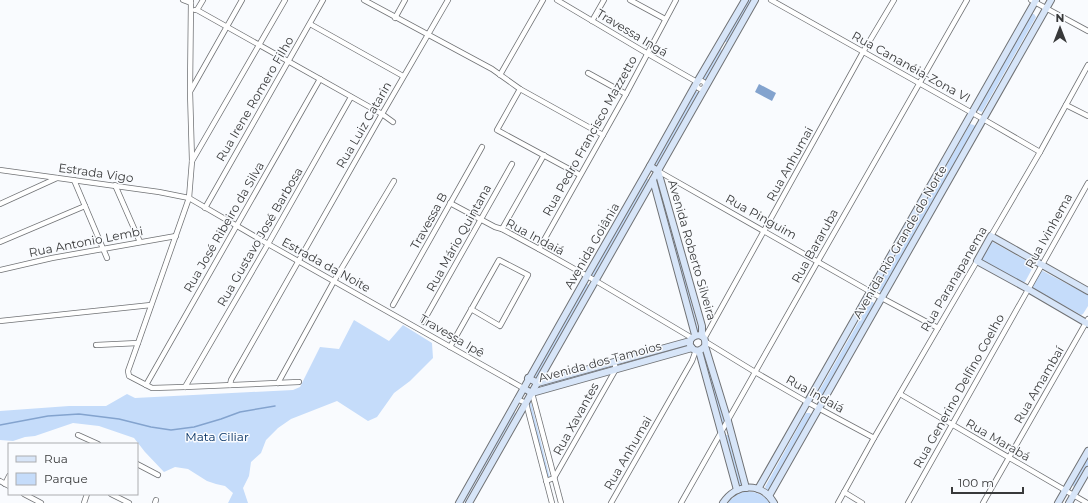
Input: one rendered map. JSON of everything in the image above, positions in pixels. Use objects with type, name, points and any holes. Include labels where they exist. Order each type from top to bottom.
[{"type":"street","points":[[183,0],[191,1],[190,91],[192,161],[189,198],[128,371],[129,376],[152,388],[185,388],[299,382]]},
{"type":"street","points":[[197,10],[203,0]]},
{"type":"street","points":[[190,91],[242,0]]},
{"type":"street","points":[[192,161],[285,0]]},
{"type":"street","name":"Rua Irene Romero Filho","points":[[205,208],[323,0]]},
{"type":"street","points":[[365,0],[395,18],[492,69],[520,89],[604,135]]},
{"type":"street","points":[[395,18],[405,0]]},
{"type":"street","name":"Rua Luiz Catarin","points":[[230,385],[230,380],[403,76],[448,0]]},
{"type":"street","points":[[500,75],[543,0]]},
{"type":"street","name":"Travessa Ingá","points":[[557,0],[697,82],[703,82],[705,87]]},
{"type":"street","points":[[592,21],[604,0]]},
{"type":"street","points":[[630,0],[665,19]]},
{"type":"street","name":"Rua Pedro Francisco Mazzetto","points":[[539,249],[604,135],[676,0]]},
{"type":"street","name":"Avenida Goiânia","points":[[459,503],[528,378],[745,0]]},
{"type":"street","name":"Avenida Goiânia","points":[[469,503],[755,0]]},
{"type":"street","name":"Rua Cananéia-Zona VI","points":[[771,0],[1040,152]]},
{"type":"street","name":"Rua Anhumai","points":[[704,341],[863,52],[894,0]]},
{"type":"street","name":"Rua Bararuba","points":[[681,503],[967,0]]},
{"type":"street","name":"Avenida Rio Grande do Norte","points":[[769,496],[1051,0]]},
{"type":"street","points":[[1034,1],[1088,32]]},
{"type":"street","name":"Avenida Rio Grande do Norte","points":[[758,489],[1034,1]]},
{"type":"street","points":[[191,10],[197,10],[227,26],[351,96],[393,122]]},
{"type":"street","points":[[310,24],[403,76]]},
{"type":"street","points":[[720,43],[728,48]]},
{"type":"street","name":"Rua Paranapanema","points":[[838,503],[874,438],[1040,152],[1088,65]]},
{"type":"street","points":[[588,73],[626,94]]},
{"type":"street","name":"Rua José Ribeiro da Silva","points":[[146,385],[320,79]]},
{"type":"street","points":[[520,89],[497,130],[580,175]]},
{"type":"street","name":"Rua Gustavo José Barbosa","points":[[185,388],[351,96]]},
{"type":"street","points":[[1066,104],[1088,116]]},
{"type":"street","name":"Travessa B","points":[[393,305],[482,147]]},
{"type":"street","points":[[502,229],[544,155]]},
{"type":"street","name":"Rua Mário Quintana","points":[[422,322],[512,164]]},
{"type":"street","points":[[650,166],[658,171]]},
{"type":"street","name":"Estrada Vigo","points":[[0,170],[115,185],[189,198]]},
{"type":"street","name":"Rua Pinguim","points":[[658,171],[882,298],[938,328]]},
{"type":"street","name":"Avenida Roberto Silveira","points":[[658,171],[746,488]]},
{"type":"street","points":[[645,175],[653,180]]},
{"type":"street","points":[[0,204],[58,178]]},
{"type":"street","points":[[74,180],[107,258]]},
{"type":"street","name":"Avenida Roberto Silveira","points":[[653,180],[692,338]]},
{"type":"street","points":[[278,383],[334,281],[394,181]]},
{"type":"street","name":"Rua Ivinhema","points":[[1028,290],[1088,183]]},
{"type":"street","points":[[115,185],[140,242]]},
{"type":"street","name":"Estrada da Noite","points":[[189,198],[371,302]]},
{"type":"street","name":"Rua Indaiá","points":[[450,203],[539,249],[692,338]]},
{"type":"street","points":[[0,242],[84,206]]},
{"type":"street","name":"Rua Antonio Lembi","points":[[0,270],[52,258],[176,236]]},
{"type":"street","points":[[991,236],[1088,291]]},
{"type":"street","points":[[450,346],[499,260],[528,275],[500,326],[471,310]]},
{"type":"street","points":[[977,261],[1087,322]]},
{"type":"street","name":"Rua Generino Delfino Coelho","points":[[908,503],[1028,290]]},
{"type":"street","name":"Travessa Ipê","points":[[371,302],[523,388]]},
{"type":"street","points":[[0,321],[151,305]]},
{"type":"street","name":"Rua Amambaí","points":[[983,503],[1087,322]]},
{"type":"street","points":[[696,350],[703,349],[704,341],[699,335],[692,338],[690,345],[696,350],[737,490]]},
{"type":"street","name":"Avenida dos Tamoios","points":[[538,383],[692,338]]},
{"type":"street","name":"Rua Indaiá","points":[[704,341],[807,402],[874,438]]},
{"type":"street","points":[[96,345],[138,343]]},
{"type":"street","name":"Rua Anhumai","points":[[611,503],[692,361],[696,350]]},
{"type":"street","name":"Avenida dos Tamoios","points":[[561,503],[532,393],[616,369],[696,350]]},
{"type":"street","points":[[614,362],[616,369]]},
{"type":"street","name":"Rua Xavantes","points":[[554,478],[616,369]]},
{"type":"street","points":[[528,378],[538,383]]},
{"type":"street","points":[[523,388],[532,393]]},
{"type":"street","name":"Rua Marabá","points":[[900,394],[1087,503]]},
{"type":"street","points":[[517,399],[526,403],[552,503]]},
{"type":"street","points":[[78,434],[96,443]]},
{"type":"street","points":[[1058,503],[1088,451]]},
{"type":"street","points":[[138,465],[158,475]]},
{"type":"street","points":[[1069,503],[1088,470]]},
{"type":"street","points":[[546,481],[554,478]]},
{"type":"street","points":[[0,481],[7,485]]},
{"type":"street","points":[[723,503],[737,490],[746,488],[758,489],[769,496],[774,503]]},
{"type":"street","points":[[844,492],[862,503]]},
{"type":"street","points":[[26,495],[41,503]]},
{"type":"street","points":[[113,495],[128,503]]},
{"type":"green space","points":[[747,0],[752,0],[728,42],[724,42],[724,41]]},
{"type":"green space","points":[[1031,14],[1034,14],[1036,17],[982,112],[979,111],[977,109]]},
{"type":"green space","points":[[719,49],[722,51],[706,81],[702,78]]},
{"type":"green space","points":[[695,91],[699,94],[659,165],[655,164],[655,162]]},
{"type":"green space","points":[[970,124],[976,127],[882,292],[879,291],[877,289]]},
{"type":"green space","points":[[646,179],[649,180],[595,277],[591,276],[591,274]]},
{"type":"green space","points":[[659,183],[699,332],[697,334],[657,185]]},
{"type":"green space","points":[[991,241],[1032,264],[1033,267],[1025,282],[1023,283],[981,260]]},
{"type":"green space","points":[[1041,270],[1088,295],[1088,306],[1083,314],[1081,315],[1031,287]]},
{"type":"green space","points":[[586,284],[589,286],[537,377],[534,377],[533,375]]},
{"type":"green space","points":[[870,302],[873,302],[875,305],[820,402],[818,401],[815,398]]},
{"type":"green space","name":"Mata Ciliar","points":[[354,320],[389,341],[403,325],[432,343],[433,358],[410,381],[394,393],[377,417],[368,421],[337,401],[291,419],[278,428],[266,440],[261,453],[251,462],[249,476],[243,488],[248,503],[228,503],[233,493],[225,486],[207,481],[188,469],[175,467],[164,472],[134,438],[99,426],[73,423],[35,436],[25,437],[13,441],[0,440],[0,411],[69,406],[106,406],[127,394],[135,398],[293,390],[300,387],[320,347],[339,349]]},
{"type":"green space","points":[[687,345],[688,349],[626,366],[625,362]]},
{"type":"green space","points":[[703,352],[706,354],[725,422],[723,424],[721,423],[702,353]]},
{"type":"green space","points":[[606,366],[607,369],[542,387],[541,384]]},
{"type":"green space","points":[[528,402],[531,402],[550,478],[547,478]]},
{"type":"green space","points":[[513,411],[515,414],[464,503],[463,501]]},
{"type":"green space","points":[[806,413],[810,413],[812,416],[770,490],[767,490],[765,487]]},
{"type":"green space","points":[[725,435],[728,435],[742,486],[738,486]]},
{"type":"green space","points":[[1088,456],[1088,467],[1076,487],[1074,487],[1072,484]]},
{"type":"green space","points":[[747,491],[760,494],[770,503],[728,503],[736,495]]},
{"type":"shaded area","points":[[759,84],[776,93],[772,101],[755,92]]},
{"type":"waterway","points":[[0,425],[48,416],[79,414],[119,419],[151,427],[171,430],[194,427],[240,412],[275,406]]}]
